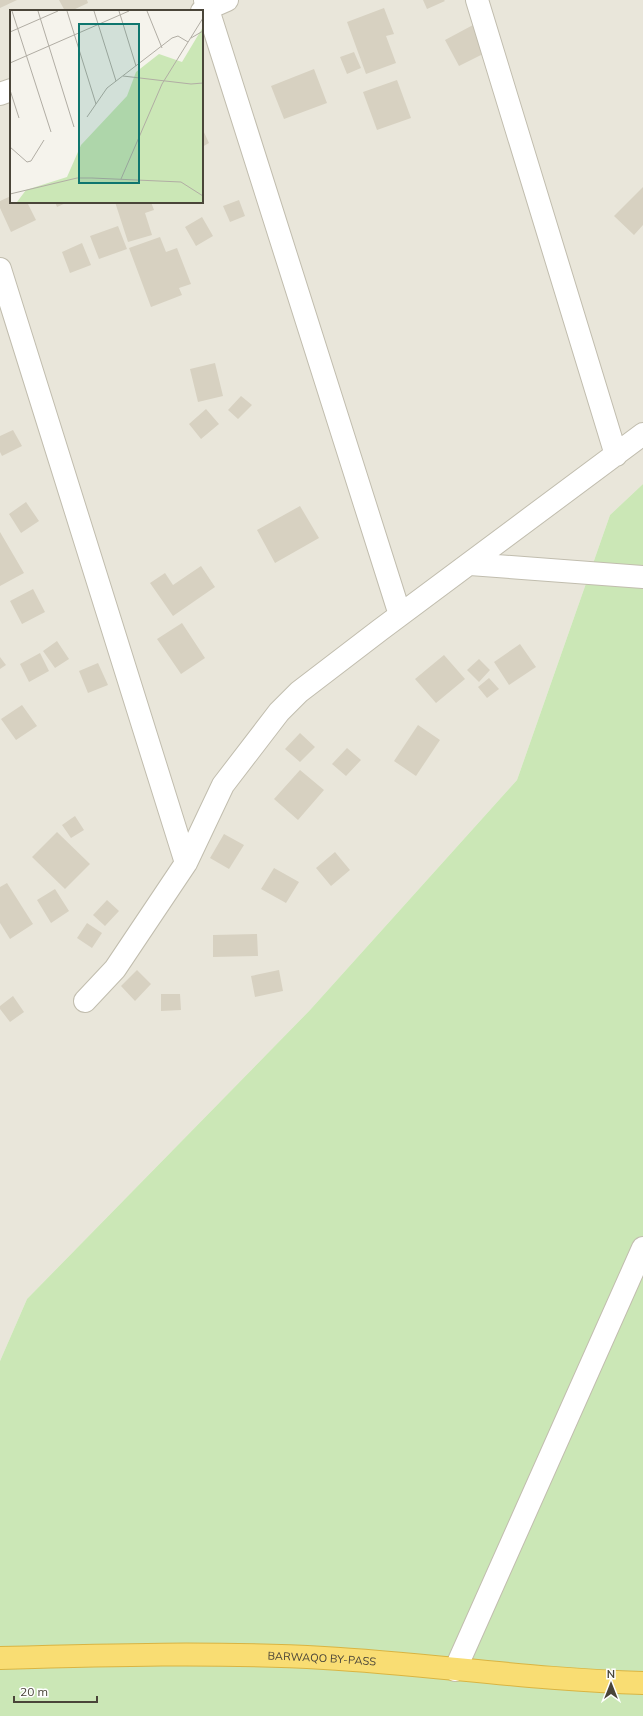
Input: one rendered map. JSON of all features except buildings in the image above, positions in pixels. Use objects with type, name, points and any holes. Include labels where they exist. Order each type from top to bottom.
[{"type":"highway","name":"BARWAQO BY-PASS","points":[[0,1658],[144,1654],[324,1658],[589,1682],[643,1683]]},
{"type":"street","points":[[478,0],[616,455]]},
{"type":"street","points":[[210,5],[400,615]]},
{"type":"street","points":[[0,94],[10,90]]},
{"type":"street","points":[[0,269],[186,863]]},
{"type":"street","points":[[85,1001],[116,969],[186,863],[223,785],[274,717],[299,692],[643,434]]},
{"type":"street","points":[[470,564],[643,578]]},
{"type":"street","points":[[455,1670],[643,1248]]},
{"type":"shaded area","points":[[0,0],[643,0],[643,484],[610,515],[517,780],[310,1010],[27,1299],[0,1361]]},
{"type":"green space","points":[[643,484],[643,1716],[0,1716],[0,1361],[27,1299],[310,1010],[517,780],[610,515]]}]
